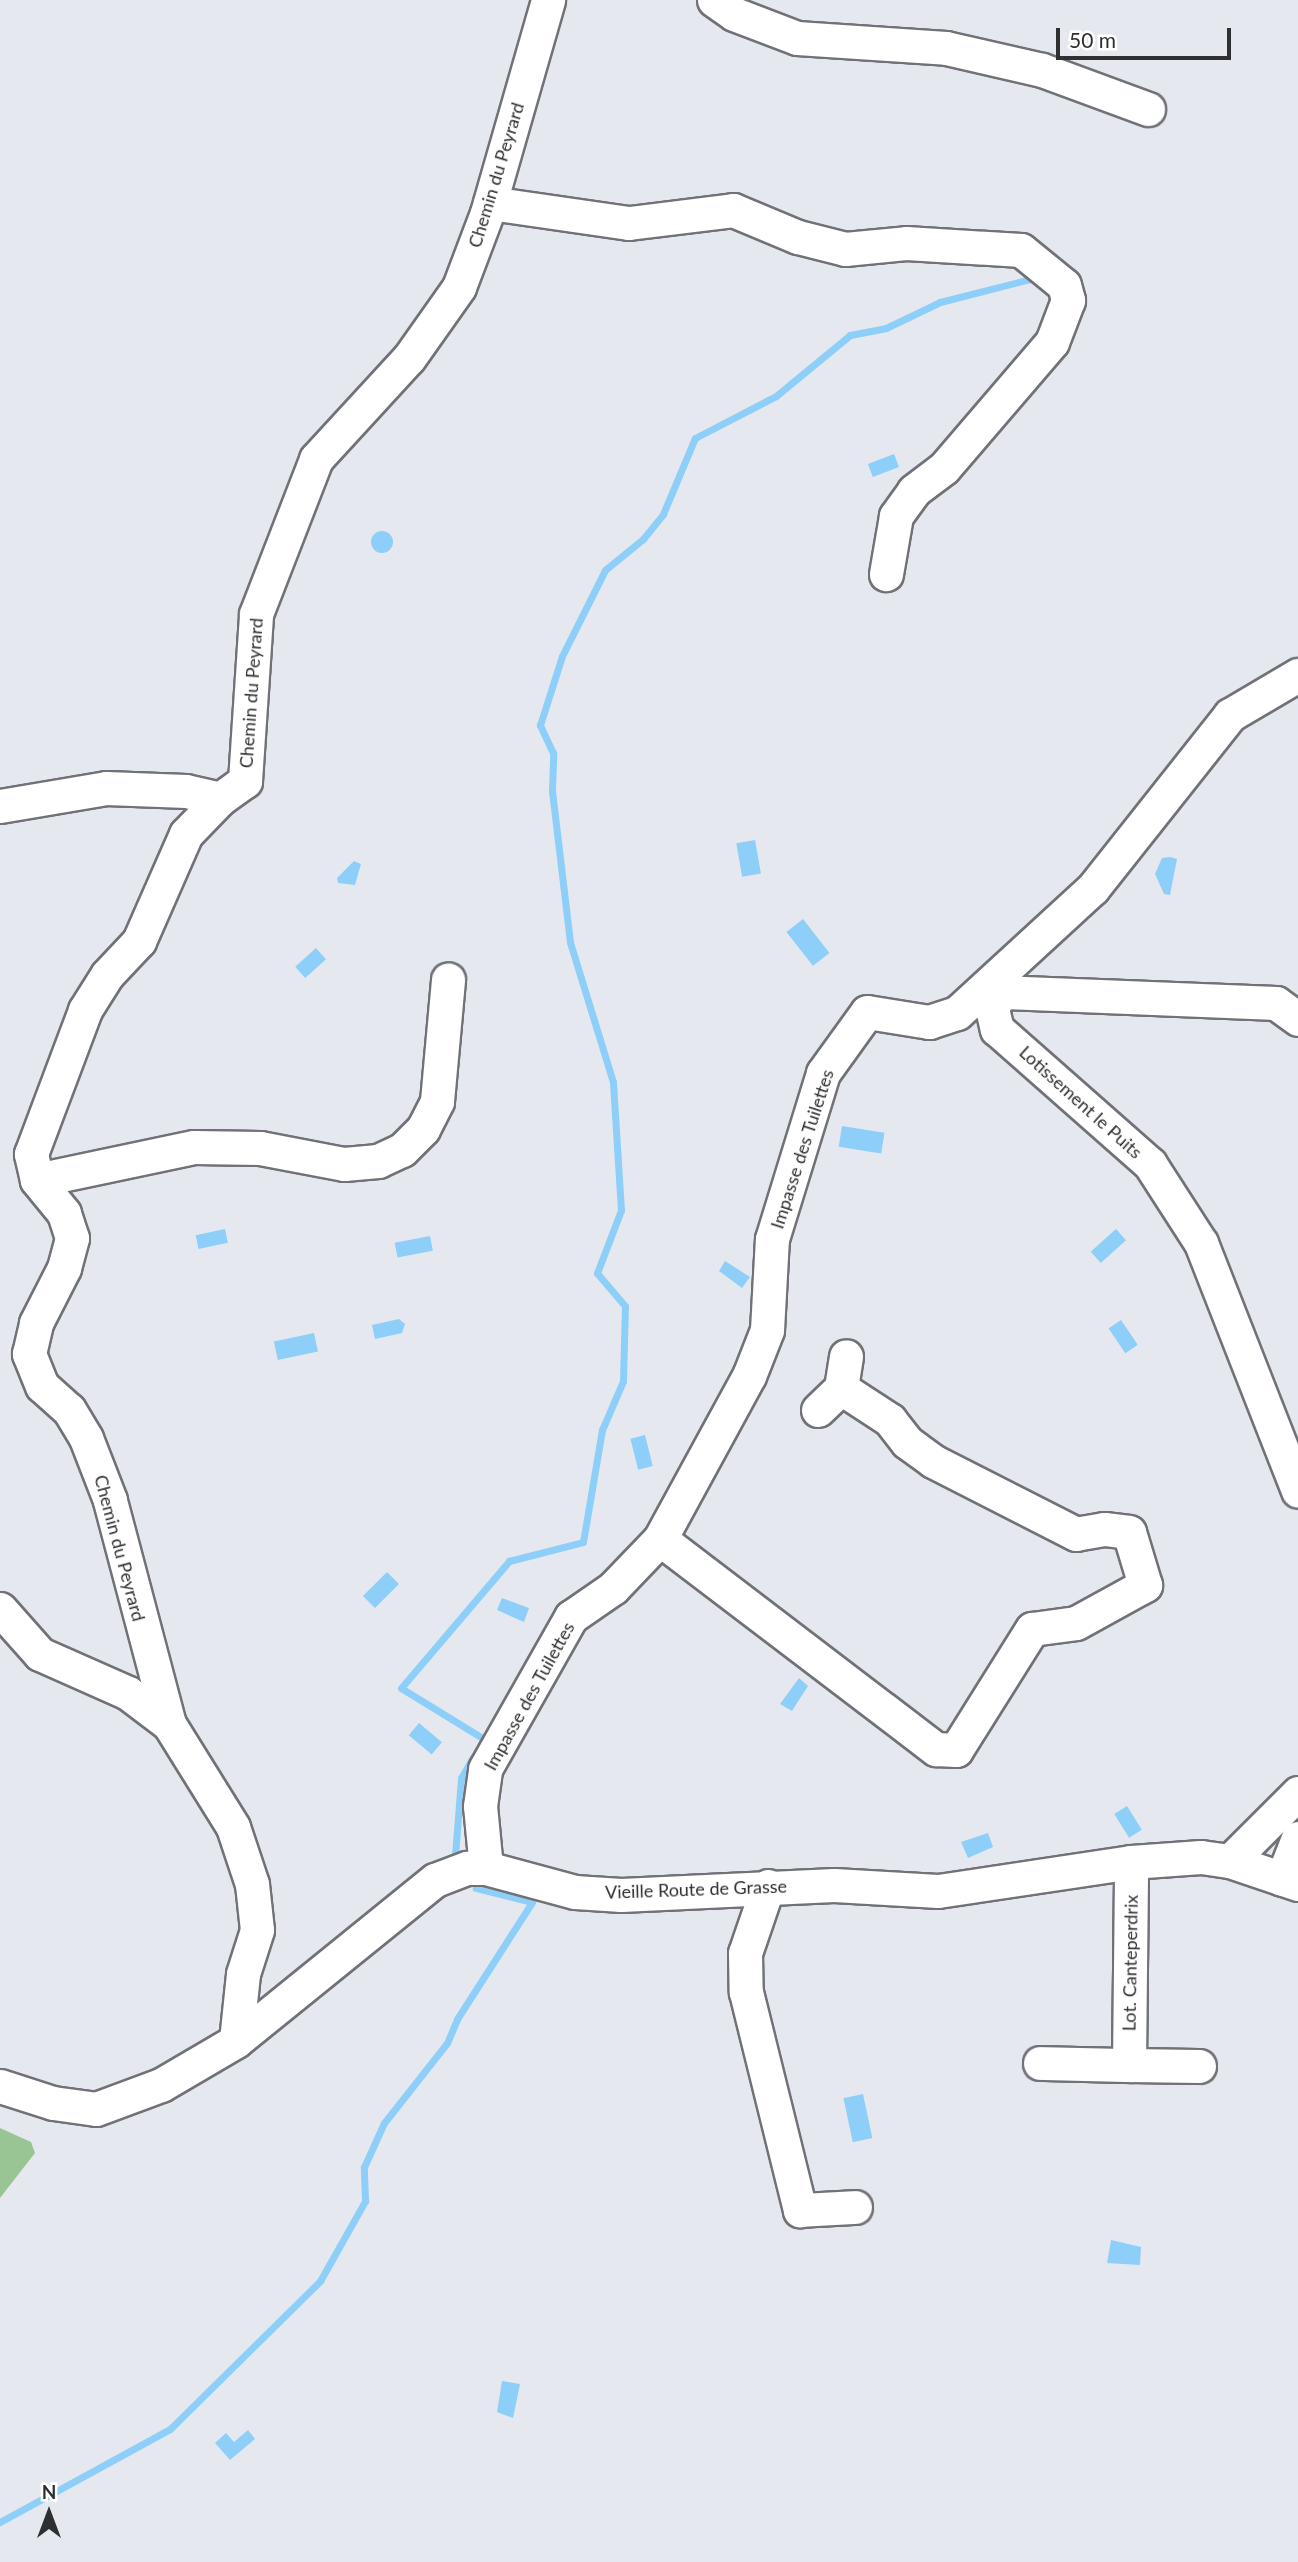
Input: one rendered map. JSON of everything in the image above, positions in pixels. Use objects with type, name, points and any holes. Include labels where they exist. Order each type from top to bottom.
[{"type":"street","name":"Chemin du Peyrard","points":[[169,1724],[110,1500],[86,1438],[69,1410],[42,1386],[29,1354],[36,1323],[64,1268],[72,1238],[64,1213],[37,1180],[31,1154],[85,1010],[107,975],[139,941],[186,834],[220,799],[245,781],[256,614],[316,460],[409,358],[459,287],[490,203],[548,0]]},
{"type":"street","points":[[714,0],[734,14],[797,38],[946,48],[1042,70],[1147,109]]},
{"type":"street","points":[[490,203],[628,223],[733,210],[798,237],[845,249],[906,243],[1021,250],[1064,285],[1068,300],[1052,342],[944,468],[914,491],[896,516],[886,574]]},
{"type":"street","name":"Impasse des Tuilettes","points":[[485,1868],[480,1806],[485,1769],[571,1617],[614,1588],[660,1539],[748,1376],[767,1330],[772,1239],[823,1073],[867,1012],[929,1022],[957,1013],[1093,888],[1230,715],[1298,675]]},
{"type":"street","points":[[0,806],[106,788],[187,791],[220,799]]},
{"type":"street","points":[[37,1180],[194,1147],[260,1148],[344,1164],[378,1161],[402,1150],[424,1129],[436,1101],[448,979]]},
{"type":"street","name":"Lotissement le Puits","points":[[1298,1019],[1276,1003],[1004,992],[991,1004],[997,1029],[1150,1164],[1201,1243],[1298,1491]]},
{"type":"street","points":[[660,1539],[936,1749],[956,1750],[1032,1629],[1076,1623],[1145,1585],[1129,1532],[1104,1529],[1076,1534],[933,1461],[907,1442],[890,1420],[835,1385]]},
{"type":"street","points":[[0,1609],[40,1654],[128,1693],[169,1724],[233,1827],[253,1884],[257,1930],[243,1974],[236,2041]]},
{"type":"street","points":[[1230,1861],[1298,1793]]},
{"type":"street","points":[[1290,1881],[1298,1838]]},
{"type":"street","name":"Vieille Route de Grasse","points":[[0,2086],[53,2103],[96,2109],[161,2085],[236,2041],[435,1880],[467,1868],[485,1868],[575,1892],[621,1895],[768,1886],[970,1889],[1021,1876],[1131,1862],[1201,1857],[1230,1861],[1290,1881]]},
{"type":"street","name":"Lot. Canteperdrix","points":[[1129,2065],[1131,1862]]},
{"type":"street","points":[[768,1886],[745,1953],[746,1992],[800,2210],[855,2207]]},
{"type":"street","points":[[1040,2063],[1199,2066]]},
{"type":"green space","points":[[0,2128],[31,2142],[35,2153],[0,2198]]},
{"type":"water","points":[[894,454],[899,467],[873,477],[868,464]]},
{"type":"water","points":[[382,531],[392,538],[393,542],[386,552],[382,553],[372,546],[371,542],[378,532]]},
{"type":"water","points":[[755,840],[761,873],[742,877],[736,843]]},
{"type":"water","points":[[1162,858],[1177,859],[1170,895],[1164,894],[1155,874]]},
{"type":"water","points":[[354,861],[361,864],[355,885],[338,883],[337,878]]},
{"type":"water","points":[[803,919],[829,953],[813,966],[786,932]]},
{"type":"water","points":[[316,948],[326,959],[305,978],[295,967]]},
{"type":"water","points":[[842,1126],[884,1133],[881,1153],[839,1147]]},
{"type":"water","points":[[225,1229],[228,1243],[199,1249],[196,1235]]},
{"type":"water","points":[[1116,1229],[1126,1240],[1101,1263],[1091,1252]]},
{"type":"water","points":[[430,1236],[433,1251],[398,1258],[395,1243]]},
{"type":"water","points":[[725,1261],[750,1277],[742,1288],[719,1271]]},
{"type":"water","points":[[399,1319],[405,1324],[402,1333],[375,1339],[372,1325]]},
{"type":"water","points":[[1121,1320],[1138,1345],[1125,1353],[1109,1328]]},
{"type":"water","points":[[314,1333],[318,1352],[278,1360],[274,1342]]},
{"type":"water","points":[[645,1435],[653,1466],[638,1470],[630,1439]]},
{"type":"water","points":[[387,1572],[399,1584],[375,1608],[363,1596]]},
{"type":"water","points":[[502,1598],[529,1608],[524,1622],[497,1610]]},
{"type":"water","points":[[799,1678],[808,1686],[792,1711],[780,1704]]},
{"type":"water","points":[[419,1723],[442,1742],[432,1755],[409,1735]]},
{"type":"water","points":[[1127,1806],[1142,1830],[1129,1838],[1114,1814]]},
{"type":"water","points":[[988,1833],[993,1847],[968,1858],[961,1842]]},
{"type":"water","points":[[863,2094],[872,2138],[853,2142],[843,2098]]},
{"type":"water","points":[[1111,2240],[1141,2247],[1140,2265],[1107,2263]]},
{"type":"water","points":[[502,2381],[520,2384],[513,2418],[497,2412]]},
{"type":"water","points":[[248,2430],[255,2439],[230,2460],[215,2443],[226,2433],[234,2442]]},
{"type":"waterway","points":[[481,1744],[484,1739],[401,1688],[509,1561],[583,1542],[602,1430],[623,1381],[625,1306],[597,1273],[621,1210],[613,1082],[570,942],[552,790],[553,753],[540,725],[562,656],[605,570],[643,539],[663,514],[695,438],[776,396],[850,335],[886,328],[940,302],[1034,278]]},
{"type":"waterway","points":[[455,1855],[461,1778],[473,1757]]},
{"type":"waterway","points":[[0,2522],[170,2429],[320,2281],[365,2201],[364,2167],[384,2123],[447,2043],[457,2019],[532,1902],[476,1888]]}]
